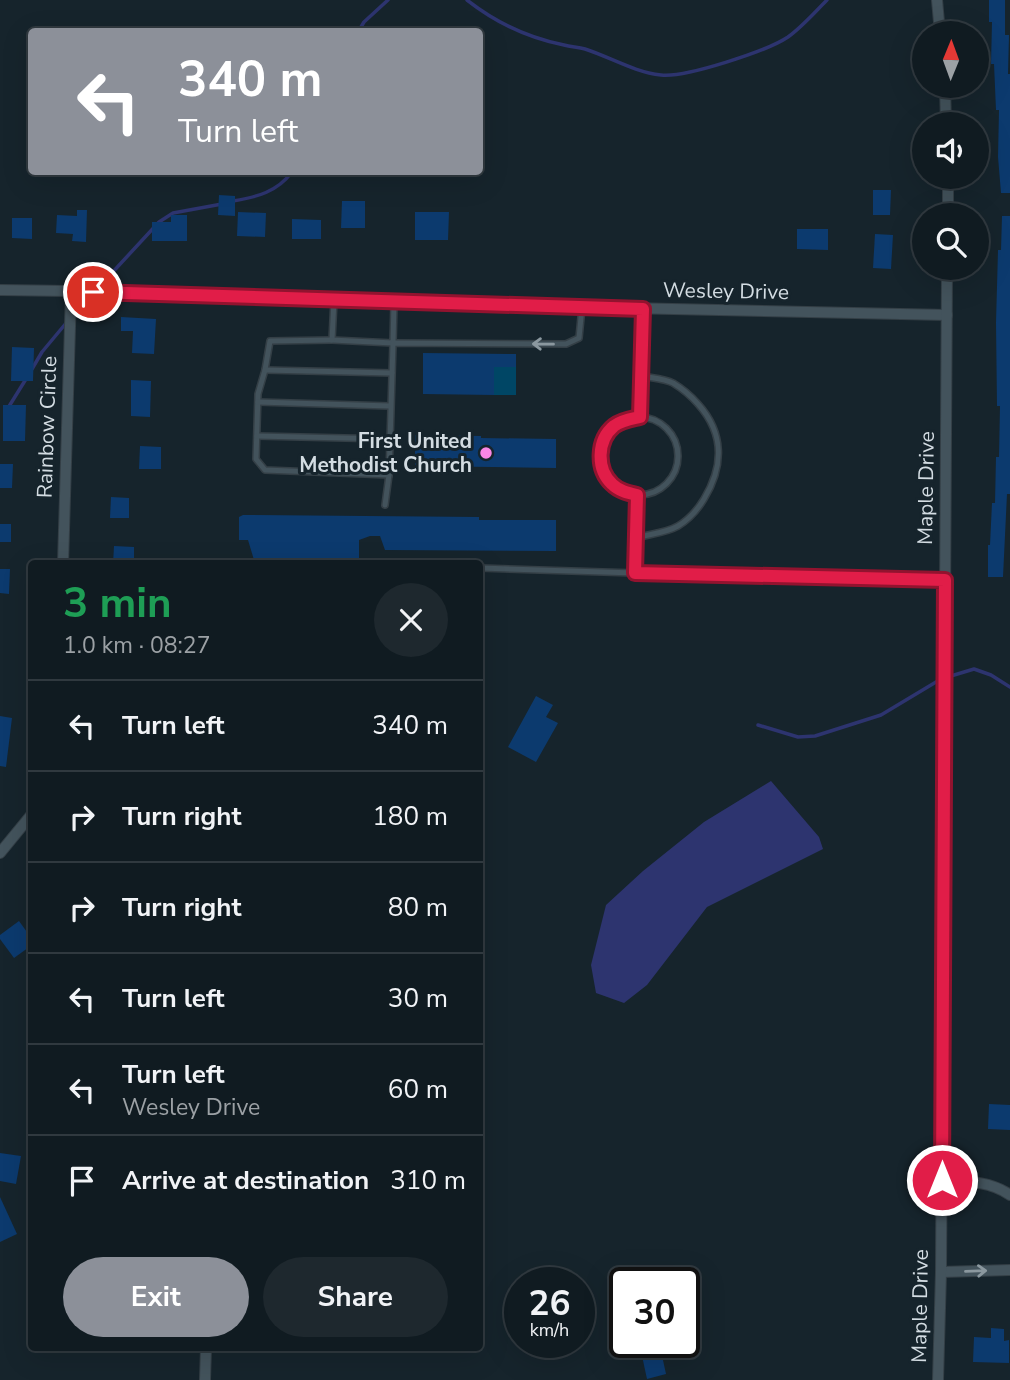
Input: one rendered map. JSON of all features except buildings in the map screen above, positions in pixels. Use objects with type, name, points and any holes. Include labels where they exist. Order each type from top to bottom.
[{"type":"street","points":[[937,0],[939,21]]},
{"type":"street","name":"Maple Drive","points":[[938,1380],[942,1180],[947,280]]},
{"type":"street","name":"Wesley Drive","points":[[0,290],[947,315]]},
{"type":"street","name":"Rainbow Circle","points":[[62,560],[71,292]]},
{"type":"street","points":[[0,853],[28,819]]},
{"type":"street","points":[[942,1180],[970,1181],[1010,1195]]},
{"type":"street","points":[[941,1272],[1010,1270]]},
{"type":"street","points":[[205,1380],[206,1351]]},
{"type":"lane","points":[[332,340],[334,300]]},
{"type":"lane","points":[[385,505],[389,475],[394,302]]},
{"type":"lane","points":[[389,475],[265,470],[256,459],[258,394],[270,341],[566,344],[579,338],[582,307]]},
{"type":"lane","points":[[640,417],[643,309]]},
{"type":"lane","points":[[265,370],[391,373]]},
{"type":"lane","points":[[636,538],[678,526],[698,508],[710,489],[717,468],[719,446],[714,428],[703,410],[688,394],[671,382],[642,376]]},
{"type":"lane","points":[[258,402],[390,406]]},
{"type":"lane","points":[[640,417],[652,419],[672,434],[678,458],[670,481],[661,489],[637,495],[624,492],[613,485],[604,474],[600,461],[601,448],[615,425],[640,417]]},
{"type":"lane","points":[[257,436],[389,439]]},
{"type":"lane","points":[[635,573],[637,495]]},
{"type":"lane","points":[[483,568],[945,580]]},
{"type":"shaded area","points":[[494,367],[516,367],[516,395],[494,395]]},
{"type":"shaded area","points":[[771,781],[819,837],[823,849],[707,907],[647,985],[624,1003],[596,993],[591,965],[606,905],[704,822]]},
{"type":"waterway","points":[[360,28],[388,0]]},
{"type":"waterway","points":[[467,0],[501,22],[525,33],[585,49],[632,68],[661,75],[706,68],[777,43],[798,29],[827,0]]},
{"type":"waterway","points":[[233,201],[266,192],[289,175]]},
{"type":"waterway","points":[[98,288],[159,222],[173,213],[222,204]]},
{"type":"waterway","points":[[74,314],[93,294]]},
{"type":"waterway","points":[[32,369],[42,352],[67,322]]},
{"type":"waterway","points":[[8,408],[26,379]]},
{"type":"waterway","points":[[758,725],[798,737],[815,736],[881,715],[941,679],[974,669],[991,675],[1010,687]]},
{"type":"place","name":"First United Methodist Church","points":[[486,453]]},
{"type":"route","points":[[93,292],[643,309],[640,417],[615,425],[601,448],[600,461],[604,474],[613,485],[624,492],[637,495],[635,573],[945,580],[942,1180]]}]
